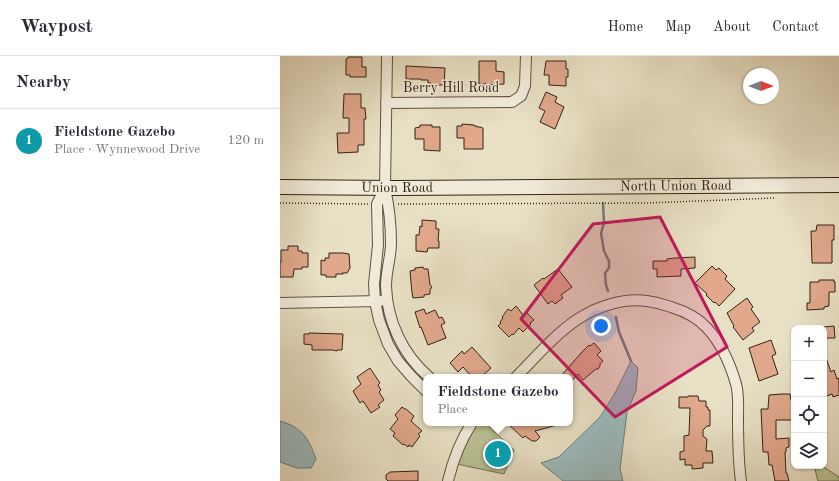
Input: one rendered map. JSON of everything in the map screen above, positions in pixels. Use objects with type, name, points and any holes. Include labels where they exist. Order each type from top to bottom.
[{"type":"main road","name":"North Union Road","points":[[514,187],[839,185]]},
{"type":"main road","name":"Union Road","points":[[280,187],[514,187]]},
{"type":"street","points":[[387,56],[385,188],[388,204],[391,244],[386,285],[387,300],[391,318],[400,340],[409,355],[426,374]]},
{"type":"street","name":"Berry Hill Road","points":[[386,103],[512,102],[520,96],[525,86],[526,56]]},
{"type":"street","points":[[385,188],[377,204],[378,245],[374,284],[375,301],[379,320],[388,344],[398,361],[423,388]]},
{"type":"street","points":[[280,303],[387,300]]},
{"type":"street","points":[[519,374],[564,329],[579,318],[596,309],[613,303],[630,300],[647,301],[680,310],[693,316],[706,327],[724,352],[731,367],[736,386],[738,405],[738,463],[741,481]]},
{"type":"street","points":[[448,481],[452,463],[460,443],[469,426]]},
{"type":"path","points":[[388,204],[647,203],[775,198]]},
{"type":"path","points":[[280,203],[377,204]]},
{"type":"highlighted area","points":[[660,217],[727,347],[615,417],[521,319],[593,224]]},
{"type":"green space","points":[[470,426],[488,426],[514,450],[504,474],[452,463]]},
{"type":"green space","points":[[815,469],[827,469],[839,477],[839,481],[818,481]]},
{"type":"water","points":[[631,361],[638,368],[636,391],[627,412],[620,469],[623,481],[563,481],[541,463],[559,457],[600,417],[615,393]]},
{"type":"water","points":[[280,421],[299,430],[311,445],[316,459],[311,468],[297,468],[280,462]]},
{"type":"building","points":[[348,57],[362,57],[362,67],[366,67],[366,77],[350,77],[350,75],[346,75],[346,59]]},
{"type":"building","points":[[479,61],[496,61],[496,71],[504,72],[504,84],[479,84]]},
{"type":"building","points":[[546,61],[566,61],[568,77],[566,77],[566,86],[549,85],[549,75],[544,75]]},
{"type":"building","points":[[406,66],[445,68],[444,85],[431,85],[431,83],[428,83],[428,80],[406,79]]},
{"type":"building","points":[[546,92],[557,97],[555,102],[564,107],[555,129],[540,122],[545,111],[539,108]]},
{"type":"building","points":[[344,94],[361,94],[361,108],[365,108],[366,119],[364,119],[364,145],[358,145],[358,152],[338,153],[337,133],[349,133],[349,118],[343,118]]},
{"type":"building","points":[[462,124],[474,125],[483,128],[483,149],[464,149],[464,138],[457,138],[457,126],[462,126]]},
{"type":"building","points":[[420,125],[440,127],[440,151],[424,150],[424,139],[415,139],[415,128],[420,127]]},
{"type":"building","points":[[422,220],[436,221],[436,229],[439,229],[439,248],[428,248],[427,252],[416,251],[416,235],[419,235],[420,226],[422,227]]},
{"type":"building","points":[[817,225],[834,225],[834,240],[832,240],[832,263],[812,263],[811,231],[816,231]]},
{"type":"building","points":[[288,246],[298,246],[298,251],[308,253],[308,267],[294,269],[293,277],[280,277],[281,250],[288,250]]},
{"type":"building","points":[[329,253],[349,254],[350,268],[347,273],[336,274],[336,277],[326,277],[326,275],[321,275],[321,260],[325,261],[325,258],[329,258]]},
{"type":"building","points":[[695,257],[695,268],[681,269],[681,276],[657,277],[657,269],[653,269],[653,261],[667,261],[667,259]]},
{"type":"building","points":[[712,266],[716,270],[719,268],[727,276],[725,279],[735,289],[719,306],[715,302],[714,303],[695,283]]},
{"type":"building","points":[[423,267],[424,269],[428,269],[430,285],[432,287],[430,294],[424,295],[424,297],[413,298],[410,271],[415,270],[415,268]]},
{"type":"building","points":[[558,269],[572,287],[561,295],[563,298],[555,304],[552,301],[548,304],[534,285]]},
{"type":"building","points":[[819,280],[834,280],[835,292],[829,292],[829,306],[824,307],[824,309],[807,310],[807,303],[810,303],[810,282],[819,282]]},
{"type":"building","points":[[747,298],[753,307],[751,309],[760,322],[752,328],[754,331],[743,340],[733,327],[734,326],[727,313]]},
{"type":"building","points":[[516,306],[523,315],[526,312],[534,320],[523,332],[519,328],[509,337],[498,326],[508,309],[511,311]]},
{"type":"building","points":[[424,309],[426,314],[435,310],[439,318],[442,317],[445,323],[441,325],[446,338],[428,345],[421,327],[420,328],[415,312]]},
{"type":"building","points":[[834,326],[835,338],[827,338],[827,327]]},
{"type":"building","points":[[304,334],[343,334],[342,350],[312,350],[312,345],[304,344]]},
{"type":"building","points":[[771,340],[776,354],[772,356],[778,374],[759,381],[749,348]]},
{"type":"building","points":[[594,343],[601,351],[597,355],[603,361],[598,369],[583,380],[578,374],[573,380],[573,374],[563,374],[582,352],[589,345],[590,346]]},
{"type":"building","points":[[472,347],[491,368],[484,374],[469,374],[463,367],[458,372],[450,363],[462,351],[464,354]]},
{"type":"building","points":[[827,361],[831,372],[834,370],[837,379],[839,378],[839,395],[833,397],[832,394],[827,396]]},
{"type":"building","points":[[370,368],[380,383],[378,385],[381,390],[379,392],[384,400],[378,405],[380,407],[371,413],[363,401],[360,403],[353,391],[361,384],[357,377]]},
{"type":"building","points":[[790,394],[791,420],[776,420],[776,439],[789,438],[789,447],[786,448],[785,452],[786,473],[789,481],[775,481],[772,465],[769,465],[768,452],[763,452],[761,409],[768,409],[769,395]]},
{"type":"building","points":[[698,396],[699,401],[706,401],[706,407],[710,410],[710,426],[707,426],[703,430],[703,436],[707,439],[706,451],[712,451],[713,463],[703,463],[703,468],[692,469],[692,465],[685,465],[685,459],[680,460],[680,452],[684,451],[684,436],[689,435],[690,408],[679,408],[679,397]]},
{"type":"building","points":[[402,407],[414,416],[411,421],[422,431],[418,434],[420,436],[412,447],[409,445],[408,447],[404,444],[403,445],[393,436],[395,433],[390,429],[398,419],[395,415]]},
{"type":"building","points":[[510,426],[553,426],[535,431],[540,437],[536,441],[532,441],[525,436],[523,438]]},
{"type":"building","points":[[496,450],[500,450],[502,454],[500,458],[496,458],[494,456],[494,452]]},
{"type":"building","points":[[418,471],[418,481],[388,481],[386,479],[386,475],[390,472]]},
{"type":"waterway","points":[[603,203],[604,223],[601,233],[604,251],[609,261],[609,268],[605,273],[608,291]]},
{"type":"waterway","points":[[616,317],[619,332],[631,361]]},
{"type":"place","name":"Fieldstone Gazebo","points":[[498,454]]}]
